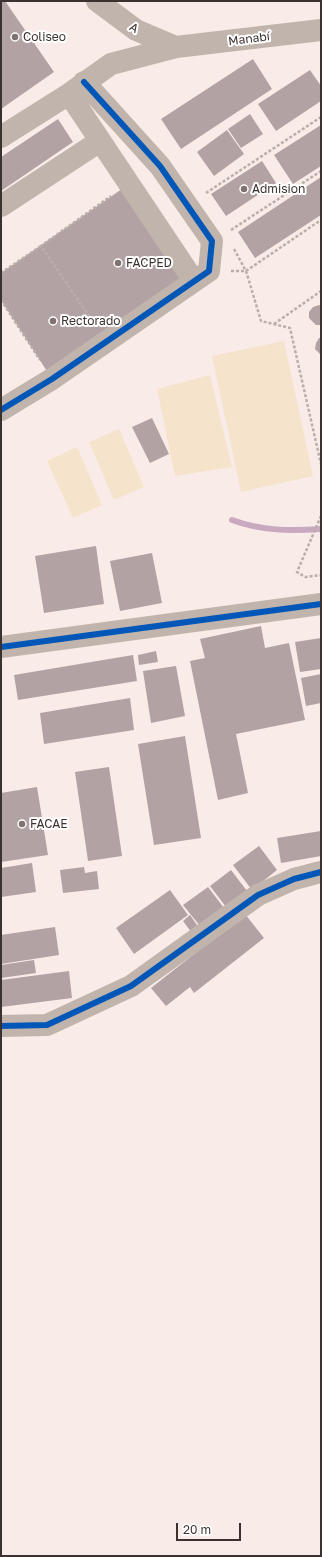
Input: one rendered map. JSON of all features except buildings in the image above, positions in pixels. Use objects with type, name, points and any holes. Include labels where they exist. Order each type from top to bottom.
[{"type":"street","name":"A","points":[[97,1],[136,30],[176,47]]},
{"type":"street","name":"Manabí","points":[[1,138],[111,64],[176,47],[321,30]]},
{"type":"street","points":[[77,88],[100,141],[129,184],[201,276]]},
{"type":"street","points":[[1,410],[52,379],[201,276],[212,241],[160,166],[77,88]]},
{"type":"street","points":[[1,206],[100,141]]},
{"type":"street","points":[[129,184],[160,166]]},
{"type":"street","points":[[1,647],[321,604]]},
{"type":"street","points":[[1,1026],[47,1025],[131,986],[258,895],[294,879],[321,872]]},
{"type":"path","points":[[202,196],[321,117]]},
{"type":"path","points":[[224,234],[321,171]]},
{"type":"path","points":[[1,273],[129,184]]},
{"type":"path","points":[[201,276],[246,271],[321,220]]},
{"type":"path","points":[[41,246],[106,342]]},
{"type":"path","points":[[246,271],[261,320],[290,328],[321,464]]},
{"type":"path","points":[[274,324],[321,291]]},
{"type":"path","points":[[1,300],[52,379]]},
{"type":"path","points":[[321,516],[297,572],[305,577],[321,575]]},
{"type":"shaded area","points":[[284,341],[313,476],[241,492],[212,356]]},
{"type":"shaded area","points":[[210,375],[232,467],[175,476],[157,389]]},
{"type":"shaded area","points":[[119,429],[144,487],[114,500],[89,442]]},
{"type":"shaded area","points":[[77,447],[102,505],[73,518],[47,461]]},
{"type":"waterway","points":[[232,520],[243,524],[265,528],[298,530],[321,529]]},
{"type":"cycle path","points":[[1,410],[52,379],[209,271],[212,241],[160,166],[84,82]]},
{"type":"cycle path","points":[[1,647],[321,604]]},
{"type":"cycle path","points":[[1,1026],[47,1025],[131,986],[258,895],[294,879],[321,872]]},
{"type":"place","name":"Coliseo","points":[[15,37]]},
{"type":"place","name":"Admision","points":[[244,189]]},
{"type":"place","name":"FACPED","points":[[118,263]]},
{"type":"place","name":"Rectorado","points":[[53,321]]},
{"type":"place","name":"FACAE","points":[[22,824]]}]
